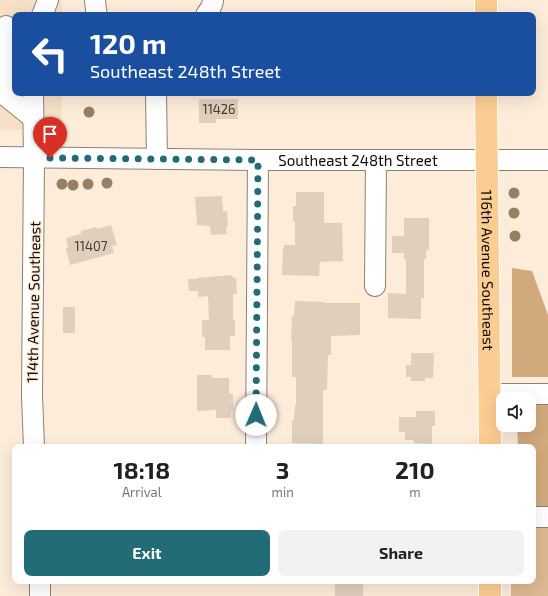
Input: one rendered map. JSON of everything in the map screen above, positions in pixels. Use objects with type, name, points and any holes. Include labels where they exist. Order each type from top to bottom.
[{"type":"main road","points":[[486,0],[486,12]]},
{"type":"main road","name":"116th Avenue Southeast","points":[[486,96],[490,444]]},
{"type":"main road","points":[[490,584],[490,596]]},
{"type":"street","points":[[43,12],[48,0]]},
{"type":"street","points":[[95,0],[96,12]]},
{"type":"street","points":[[208,12],[213,0]]},
{"type":"street","points":[[7,26],[7,96],[33,118]]},
{"type":"street","name":"114th Avenue Southeast","points":[[33,96],[34,158],[32,396],[34,444]]},
{"type":"street","points":[[156,96],[157,159]]},
{"type":"street","name":"Southeast 248th Street","points":[[0,157],[258,160],[548,160]]},
{"type":"street","points":[[256,444],[258,160]]},
{"type":"street","points":[[375,286],[376,160]]},
{"type":"street","points":[[489,394],[548,394]]},
{"type":"street","points":[[536,517],[548,517]]},
{"type":"street","points":[[40,584],[40,596]]},
{"type":"shaded area","points":[[0,0],[62,0],[62,12],[12,12],[12,96],[62,96],[61,130],[0,130]]},
{"type":"shaded area","points":[[512,268],[532,271],[548,315],[548,377],[512,377]]},
{"type":"shaded area","points":[[536,404],[548,405],[548,506],[536,506],[536,444],[518,444],[517,432],[536,432]]},
{"type":"shaded area","points":[[536,525],[548,525],[548,596],[511,596],[511,584],[536,584]]},
{"type":"building","points":[[199,99],[238,99],[238,119],[216,119],[216,123],[199,123]]},
{"type":"building","points":[[296,192],[324,192],[324,223],[342,223],[343,261],[320,262],[319,276],[282,275],[284,245],[295,245],[293,206],[296,206]]},
{"type":"building","points":[[222,196],[223,211],[227,211],[227,234],[211,235],[210,226],[197,225],[195,197]]},
{"type":"building","points":[[404,218],[429,218],[429,250],[426,250],[426,259],[424,259],[424,298],[421,298],[421,319],[388,318],[388,293],[406,294],[406,259],[404,259],[404,253],[392,253],[392,236],[404,236]]},
{"type":"building","points":[[111,225],[117,245],[112,246],[114,253],[70,265],[66,248],[68,248],[66,238],[81,234],[81,231]]},
{"type":"building","points":[[232,275],[233,278],[236,278],[237,294],[233,294],[233,320],[235,320],[235,336],[230,336],[230,350],[205,350],[205,337],[202,337],[202,320],[209,320],[208,296],[198,297],[198,291],[189,291],[188,279]]},
{"type":"building","points":[[295,301],[360,303],[360,335],[331,336],[331,355],[328,355],[327,390],[323,390],[323,444],[292,443],[292,420],[294,420],[296,405],[296,377],[292,377],[291,340],[292,316],[294,316]]},
{"type":"building","points":[[63,307],[75,307],[75,333],[63,333]]},
{"type":"building","points":[[411,353],[434,353],[433,378],[425,378],[425,381],[411,381],[411,377],[406,377],[406,365],[411,365]]},
{"type":"building","points":[[197,375],[212,375],[212,378],[229,378],[229,394],[233,394],[233,411],[231,411],[231,418],[216,418],[216,410],[197,411]]},
{"type":"building","points":[[416,411],[435,411],[435,426],[432,426],[432,444],[414,443],[414,440],[405,440],[405,432],[399,432],[399,417],[416,417]]},
{"type":"building","points":[[335,584],[363,584],[363,596],[335,596]]},
{"type":"route","points":[[50,158],[258,160],[256,415]]}]
